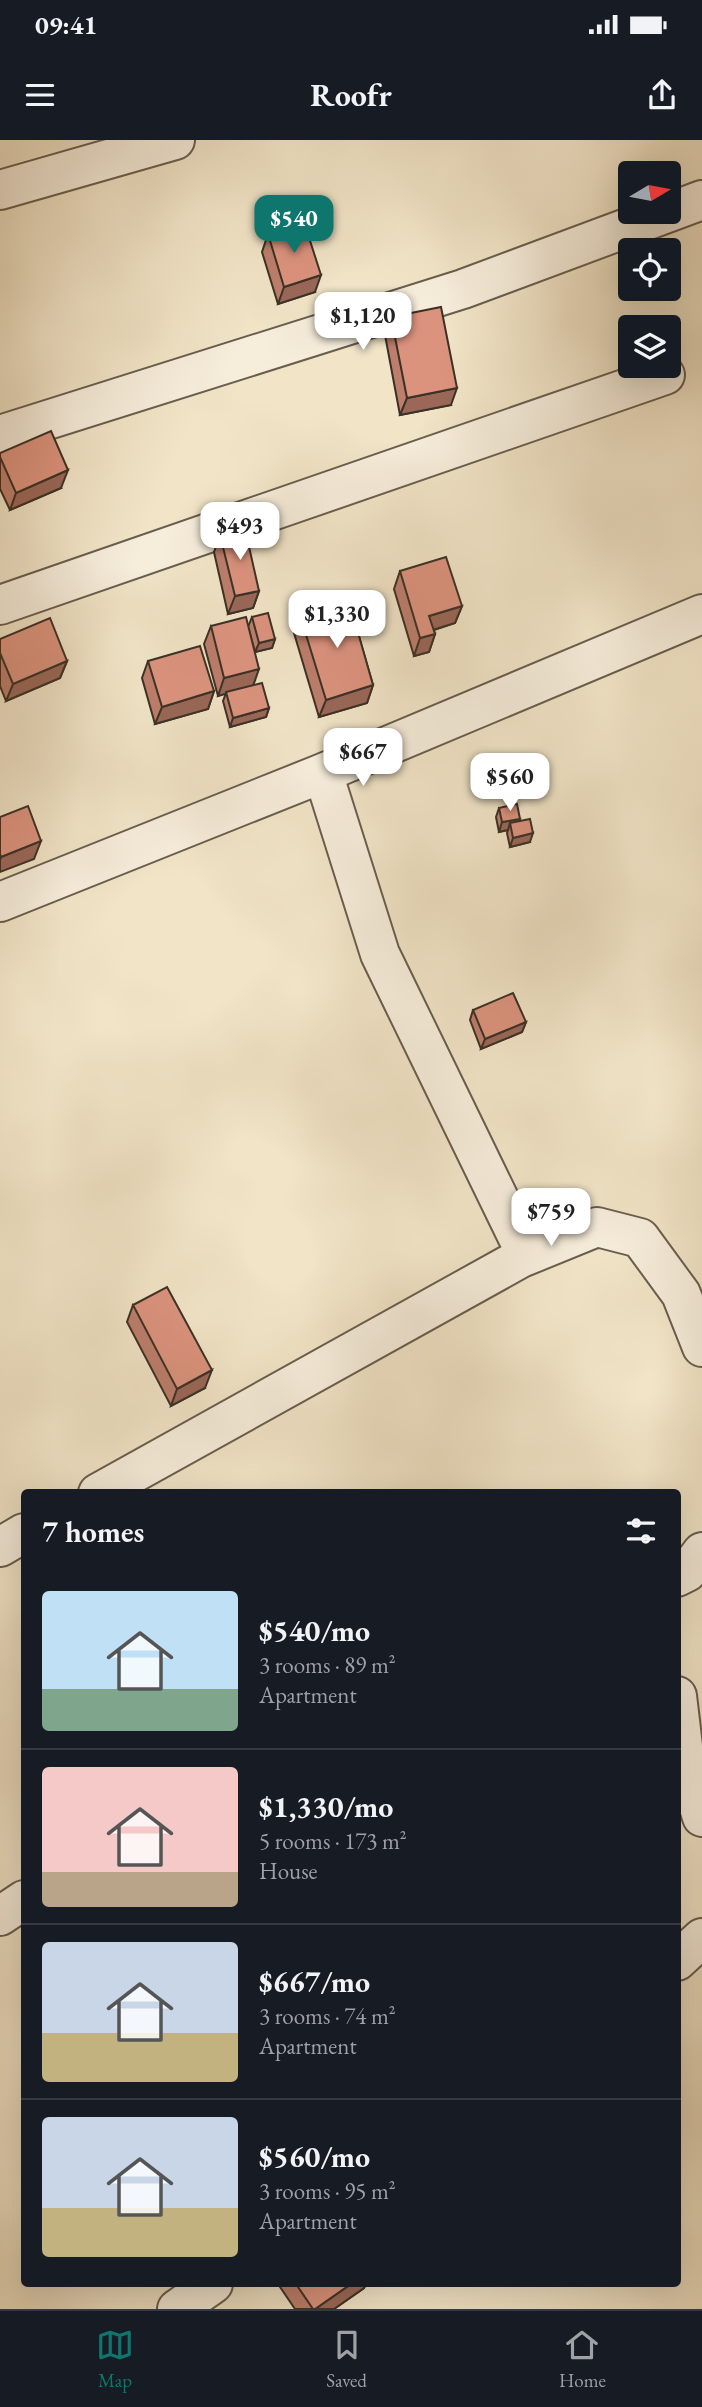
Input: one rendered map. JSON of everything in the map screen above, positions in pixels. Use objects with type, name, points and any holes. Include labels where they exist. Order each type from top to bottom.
[{"type":"street","points":[[0,190],[175,140]]},
{"type":"street","points":[[0,435],[463,289],[702,200]]},
{"type":"street","points":[[0,605],[656,378]]},
{"type":"street","points":[[0,902],[323,773],[702,614]]},
{"type":"street","points":[[323,773],[380,954],[521,1244],[521,1258]]},
{"type":"street","points":[[105,1489],[521,1258],[597,1227],[640,1238],[681,1294],[702,1347]]},
{"type":"street","points":[[0,1547],[21,1535]]},
{"type":"street","points":[[681,1575],[687,1572],[702,1552]]},
{"type":"street","points":[[681,1734],[684,1763],[702,1817]]},
{"type":"street","points":[[0,1916],[21,1902]]},
{"type":"street","points":[[681,1957],[702,1938]]},
{"type":"street","points":[[177,2309],[209,2287]]},
{"type":"building","points":[[304,222],[321,275],[284,287],[268,234]]},
{"type":"building","points":[[441,307],[457,388],[407,398],[391,317]]},
{"type":"building","points":[[51,431],[68,470],[16,493],[0,453]]},
{"type":"building","points":[[245,529],[259,591],[235,596],[220,535]]},
{"type":"building","points":[[446,557],[462,606],[429,616],[435,634],[420,638],[400,571]]},
{"type":"building","points":[[361,597],[368,621],[356,625],[348,601]]},
{"type":"building","points":[[349,601],[373,685],[326,700],[300,615]]},
{"type":"building","points":[[268,613],[275,639],[259,643],[252,617]]},
{"type":"building","points":[[246,617],[259,669],[224,678],[211,626]]},
{"type":"building","points":[[50,618],[67,661],[13,684],[0,653],[0,639]]},
{"type":"building","points":[[200,646],[214,691],[162,707],[148,661]]},
{"type":"building","points":[[262,683],[269,708],[233,718],[226,692]]},
{"type":"building","points":[[517,804],[520,819],[502,822],[499,808]]},
{"type":"building","points":[[28,806],[41,841],[1,857],[0,817]]},
{"type":"building","points":[[530,819],[533,833],[513,838],[510,823]]},
{"type":"building","points":[[513,993],[526,1022],[485,1039],[473,1010]]},
{"type":"building","points":[[167,1287],[212,1370],[177,1389],[133,1305]]},
{"type":"building","points":[[298,2287],[347,2287],[315,2309]]}]
